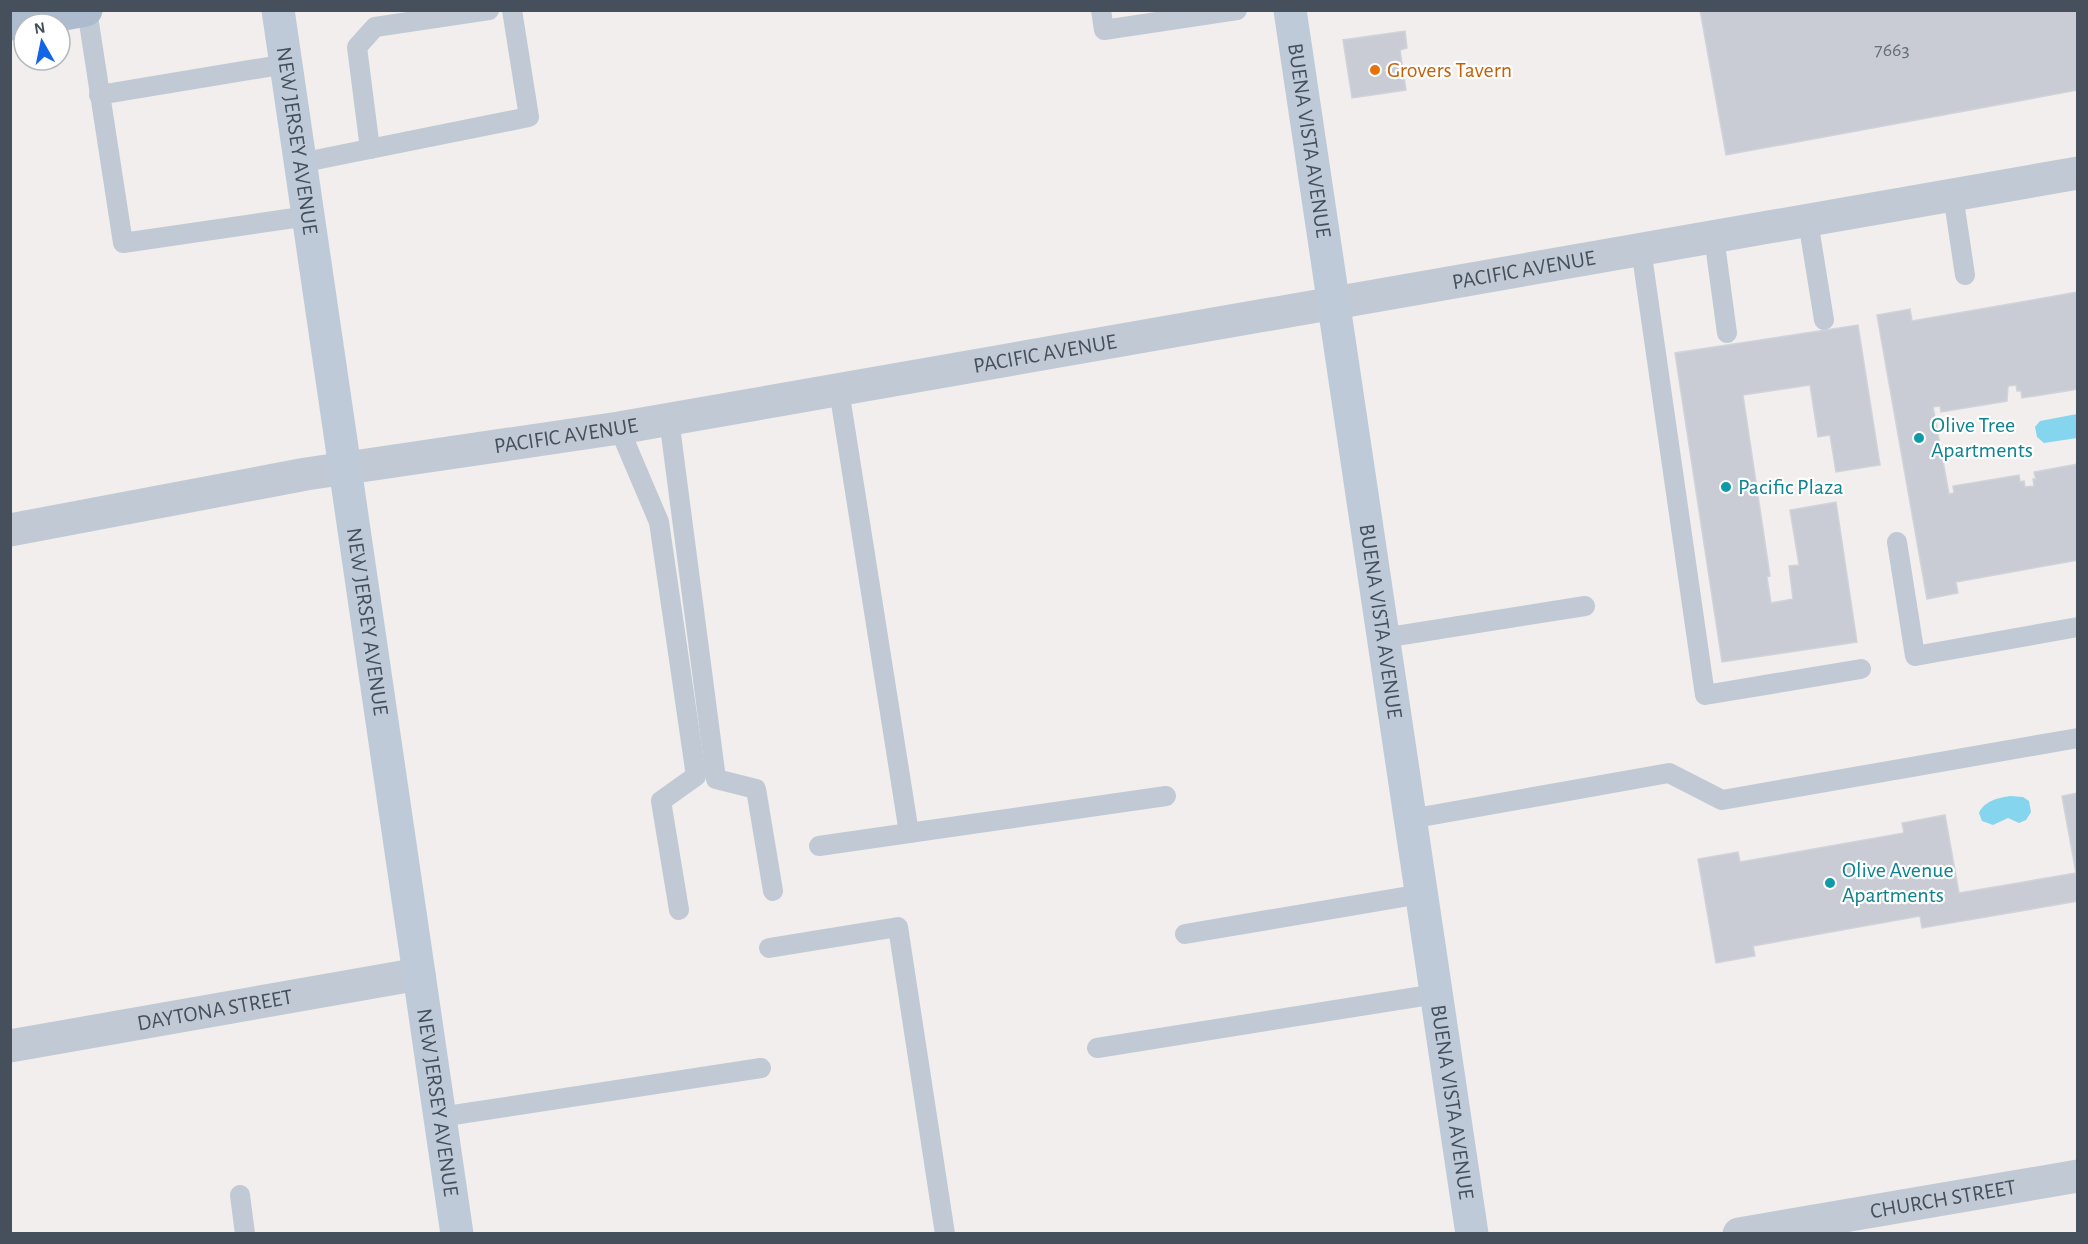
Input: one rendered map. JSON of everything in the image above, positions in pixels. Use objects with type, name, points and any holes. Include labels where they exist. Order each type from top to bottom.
[{"type":"main road","points":[[10,24],[86,10]]},
{"type":"street","name":"NEW JERSEY AVENUE","points":[[278,10],[457,1233]]},
{"type":"street","name":"BUENA VISTA AVENUE","points":[[1290,10],[1472,1233]]},
{"type":"street","name":"PACIFIC AVENUE","points":[[10,530],[345,467],[619,428],[2078,173]]},
{"type":"street","name":"DAYTONA STREET","points":[[10,1046],[419,974]]},
{"type":"street","name":"CHURCH STREET","points":[[1739,1233],[2078,1176]]},
{"type":"lane","points":[[86,10],[123,243],[308,216]]},
{"type":"lane","points":[[370,149],[357,47],[375,27],[449,14],[489,10]]},
{"type":"lane","points":[[300,163],[529,117],[512,10]]},
{"type":"lane","points":[[1101,10],[1104,30],[1237,10]]},
{"type":"lane","points":[[99,95],[286,64]]},
{"type":"lane","points":[[1953,195],[1965,275]]},
{"type":"lane","points":[[1808,220],[1824,320]]},
{"type":"lane","points":[[1714,237],[1727,333]]},
{"type":"lane","points":[[1641,249],[1705,695],[1861,669]]},
{"type":"lane","points":[[839,390],[909,832]]},
{"type":"lane","points":[[669,419],[716,779],[756,789],[772,891]]},
{"type":"lane","points":[[619,428],[660,522],[696,776],[661,801],[679,910]]},
{"type":"lane","points":[[1897,542],[1915,656],[2078,627]]},
{"type":"lane","points":[[1383,638],[1585,606]]},
{"type":"lane","points":[[1410,819],[1669,773],[1722,800],[2078,738]]},
{"type":"lane","points":[[819,846],[1166,796]]},
{"type":"lane","points":[[1185,934],[1421,894]]},
{"type":"lane","points":[[769,948],[898,927],[945,1233]]},
{"type":"lane","points":[[1097,1048],[1436,994]]},
{"type":"lane","points":[[440,1117],[761,1068]]},
{"type":"lane","points":[[240,1195],[245,1233]]},
{"type":"water","points":[[2077,414],[2077,438],[2044,443],[2037,437],[2035,427],[2040,421]]},
{"type":"water","points":[[2010,796],[2023,797],[2029,801],[2031,812],[2026,820],[2019,823],[2008,818],[1993,825],[1982,821],[1979,813],[1984,806],[1996,799]]},
{"type":"building","points":[[1700,10],[2078,10],[2078,90],[1726,155]]},
{"type":"building","name":"Grovers Tavern","points":[[1405,31],[1407,48],[1400,50],[1406,90],[1352,98],[1343,40]]},
{"type":"building","name":"Olive Tree Apartments","points":[[2078,292],[2078,389],[2022,398],[2021,391],[2017,391],[2016,385],[2008,386],[2007,401],[1941,412],[1940,406],[1933,407],[1949,494],[1954,493],[1953,486],[2019,475],[2020,482],[2024,481],[2025,487],[2034,486],[2033,479],[2036,479],[2034,472],[2078,464],[2078,560],[1956,582],[1958,593],[1927,599],[1877,315],[1910,309],[1912,321]]},
{"type":"building","name":"Pacific Plaza","points":[[1858,325],[1880,465],[1836,472],[1830,435],[1818,437],[1810,385],[1743,395],[1770,576],[1767,577],[1771,603],[1793,599],[1789,566],[1799,565],[1790,510],[1836,502],[1857,642],[1722,662],[1675,353]]},
{"type":"building","name":"Olive Avenue Apartments","points":[[2078,793],[2078,901],[1922,928],[1920,916],[1753,946],[1755,956],[1716,963],[1698,859],[1738,852],[1740,862],[1904,833],[1902,823],[1945,815],[1959,893],[2076,873],[2062,796]]},
{"type":"place","name":"Grovers Tavern","points":[[1375,70]]},
{"type":"place","name":"Olive Tree Apartments","points":[[1919,438]]},
{"type":"place","name":"Pacific Plaza","points":[[1726,487]]},
{"type":"place","name":"Olive Avenue Apartments","points":[[1830,883]]}]
